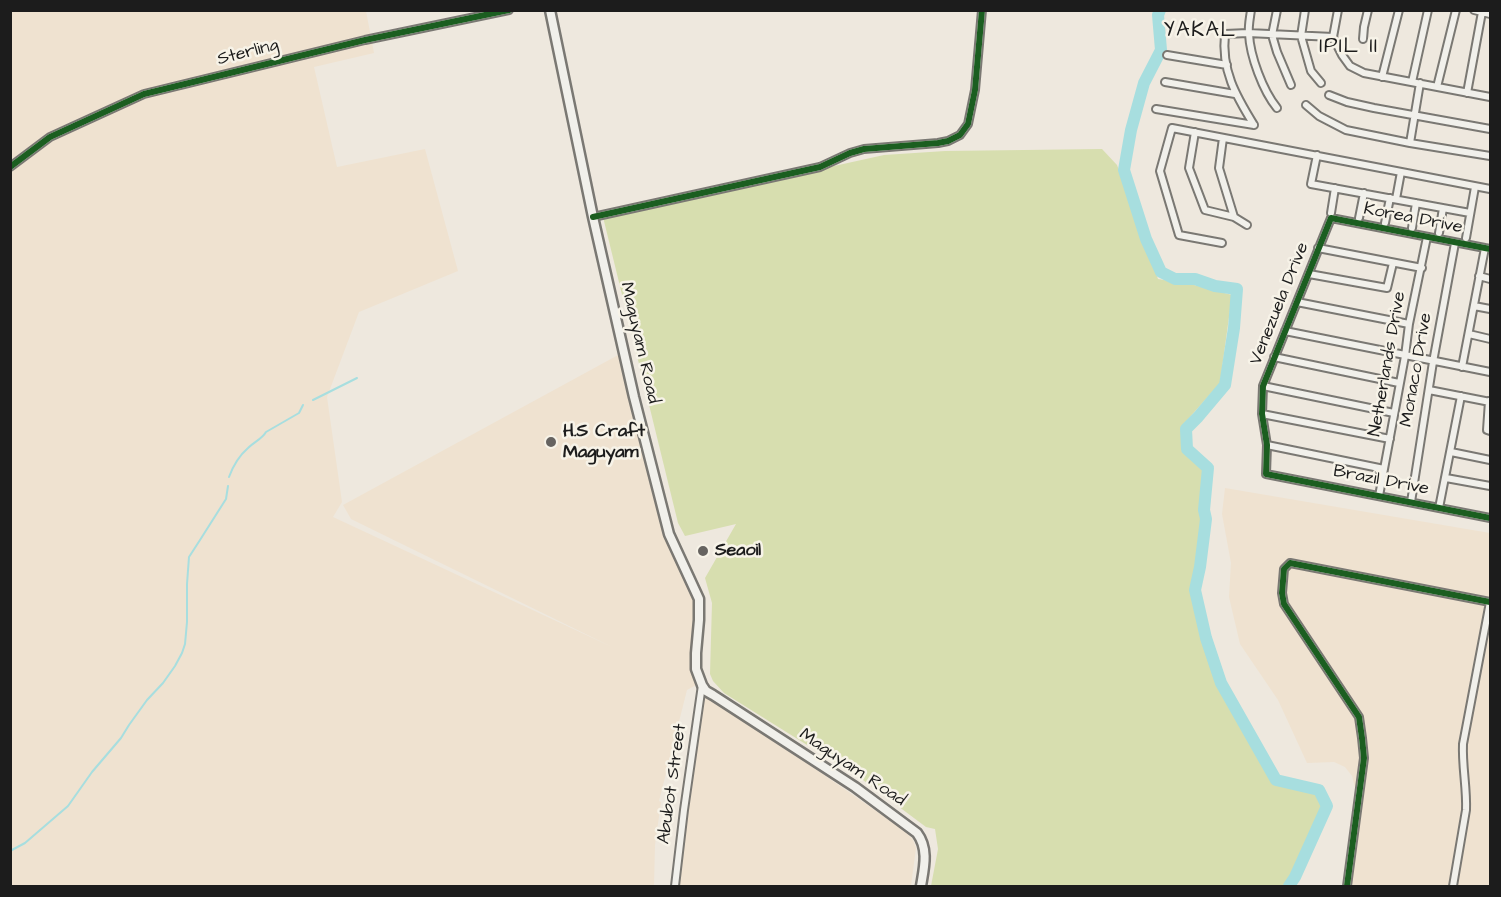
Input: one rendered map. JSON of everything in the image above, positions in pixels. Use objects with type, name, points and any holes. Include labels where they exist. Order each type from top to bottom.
[{"type":"main road","name":"Maguyam Road","points":[[550,10],[634,398],[669,534],[699,599],[696,663],[698,678],[706,691],[855,787],[917,833],[922,840],[925,854],[921,886]]},
{"type":"street","name":"Sterling","points":[[10,167],[51,136],[144,94],[366,40],[509,10]]},
{"type":"street","points":[[593,217],[820,167],[864,149],[938,143],[960,135],[968,123],[975,90],[982,10]]},
{"type":"street","points":[[1251,10],[1248,33],[1259,76],[1277,108]]},
{"type":"street","points":[[1277,10],[1272,35],[1291,85]]},
{"type":"street","points":[[1305,10],[1302,36],[1311,70],[1321,83]]},
{"type":"street","points":[[1338,10],[1333,37],[1350,66],[1364,73],[1382,77],[1491,97]]},
{"type":"street","points":[[1363,39],[1368,10]]},
{"type":"street","points":[[1382,77],[1399,10]]},
{"type":"street","points":[[1412,82],[1428,10]]},
{"type":"street","points":[[1437,87],[1456,10]]},
{"type":"street","points":[[1474,10],[1491,14]]},
{"type":"street","points":[[1467,93],[1482,12]]},
{"type":"street","points":[[1156,109],[1254,125],[1235,94],[1223,50],[1225,34],[1333,37]]},
{"type":"street","points":[[1167,55],[1227,65]]},
{"type":"street","points":[[1166,82],[1235,94]]},
{"type":"street","points":[[1410,143],[1420,83]]},
{"type":"street","points":[[1329,95],[1347,102],[1491,129]]},
{"type":"street","points":[[1306,105],[1319,116],[1346,130],[1491,156]]},
{"type":"street","points":[[1222,243],[1179,235],[1160,171],[1172,128],[1491,189]]},
{"type":"street","points":[[1195,132],[1189,168],[1205,210],[1234,217],[1247,225]]},
{"type":"street","points":[[1223,138],[1219,168],[1234,217]]},
{"type":"street","points":[[1317,155],[1311,184],[1470,213]]},
{"type":"street","points":[[1385,223],[1401,172]]},
{"type":"street","points":[[1466,238],[1475,187]]},
{"type":"street","name":"Venezuela Drive","points":[[1266,474],[1268,445],[1262,414],[1263,386],[1331,216],[1335,188]]},
{"type":"street","points":[[1359,218],[1364,193]]},
{"type":"street","points":[[1412,228],[1416,203]]},
{"type":"street","points":[[1438,233],[1443,208]]},
{"type":"street","name":"Korea Drive","points":[[1331,216],[1488,249]]},
{"type":"street","name":"Netherlands Drive","points":[[1379,496],[1409,324],[1427,237]]},
{"type":"street","name":"Monaco Drive","points":[[1411,502],[1455,243]]},
{"type":"street","points":[[1318,248],[1422,268]]},
{"type":"street","points":[[1462,367],[1479,276],[1488,249]]},
{"type":"street","points":[[1309,274],[1388,288],[1393,263]]},
{"type":"street","points":[[1479,276],[1491,279]]},
{"type":"street","points":[[1297,302],[1409,324]]},
{"type":"street","points":[[1474,306],[1491,309]]},
{"type":"street","points":[[1285,332],[1491,372]]},
{"type":"street","points":[[1469,334],[1491,339]]},
{"type":"street","points":[[1274,357],[1399,383]]},
{"type":"street","points":[[1263,386],[1394,413]]},
{"type":"street","points":[[1429,390],[1490,401],[1487,430],[1491,431]]},
{"type":"street","points":[[1439,507],[1461,396]]},
{"type":"street","points":[[1262,414],[1390,439]]},
{"type":"street","points":[[1268,445],[1384,469]]},
{"type":"street","points":[[1451,452],[1491,460]]},
{"type":"street","name":"Brazil Drive","points":[[1266,474],[1491,518]]},
{"type":"street","points":[[1446,478],[1491,486]]},
{"type":"street","points":[[1347,886],[1364,758],[1359,717],[1284,604],[1282,593],[1284,568],[1290,563],[1491,602],[1463,744],[1462,758],[1467,798],[1452,886]]},
{"type":"street","name":"Abubot Street","points":[[675,886],[702,685]]},
{"type":"shaded area","points":[[10,11],[366,11],[374,53],[314,67],[337,167],[425,149],[458,271],[359,312],[327,397],[342,502],[333,517],[612,647],[351,519],[343,505],[620,354],[668,533],[697,599],[692,671],[696,685],[687,690],[659,801],[661,802],[655,845],[654,886],[11,886]]},
{"type":"shaded area","points":[[1225,488],[1490,533],[1490,886],[1343,886],[1356,792],[1352,776],[1345,767],[1334,762],[1307,763],[1278,700],[1240,644],[1229,597],[1231,563],[1222,514]]},
{"type":"shaded area","points":[[701,694],[905,831],[913,840],[916,848],[911,886],[677,886]]},
{"type":"green space","points":[[1102,149],[1117,165],[1158,279],[1232,295],[1220,383],[1182,426],[1184,451],[1205,470],[1197,566],[1192,591],[1218,683],[1274,782],[1316,792],[1324,806],[1292,877],[1285,886],[931,886],[938,849],[935,829],[926,827],[863,780],[724,693],[710,674],[712,603],[705,578],[736,524],[685,536],[678,523],[603,217],[884,155],[945,151]]},
{"type":"waterway","points":[[1160,10],[1158,15],[1161,50],[1144,83],[1131,130],[1124,170],[1146,239],[1161,272],[1175,279],[1195,279],[1215,286],[1237,289],[1234,328],[1225,385],[1186,429],[1187,449],[1208,468],[1204,510],[1206,519],[1195,590],[1206,638],[1221,683],[1276,780],[1319,790],[1327,806],[1289,886]]},
{"type":"waterway","points":[[313,400],[357,378]]},
{"type":"waterway","points":[[229,477],[237,461],[250,446],[266,432],[299,413],[303,405]]},
{"type":"waterway","points":[[10,851],[25,843],[68,806],[175,666],[185,644],[189,557],[226,499],[228,486]]},
{"type":"cycle path","points":[[10,167],[50,137],[144,94],[365,40],[509,10]]},
{"type":"cycle path","points":[[593,217],[820,167],[864,149],[938,143],[960,135],[968,124],[975,90],[982,10]]},
{"type":"cycle path","points":[[1490,249],[1331,218],[1263,386],[1262,414],[1267,445],[1266,474],[1490,518]]},
{"type":"cycle path","points":[[1347,886],[1364,758],[1359,717],[1284,604],[1282,593],[1284,569],[1290,563],[1490,602]]},
{"type":"place","name":"H.S Craft Maguyam","points":[[551,442]]},
{"type":"place","name":"Seaoil","points":[[703,551]]},
{"type":"district","name":"YAKAL","points":[[1200,32]]},
{"type":"district","name":"IPIL II","points":[[1349,48]]}]
